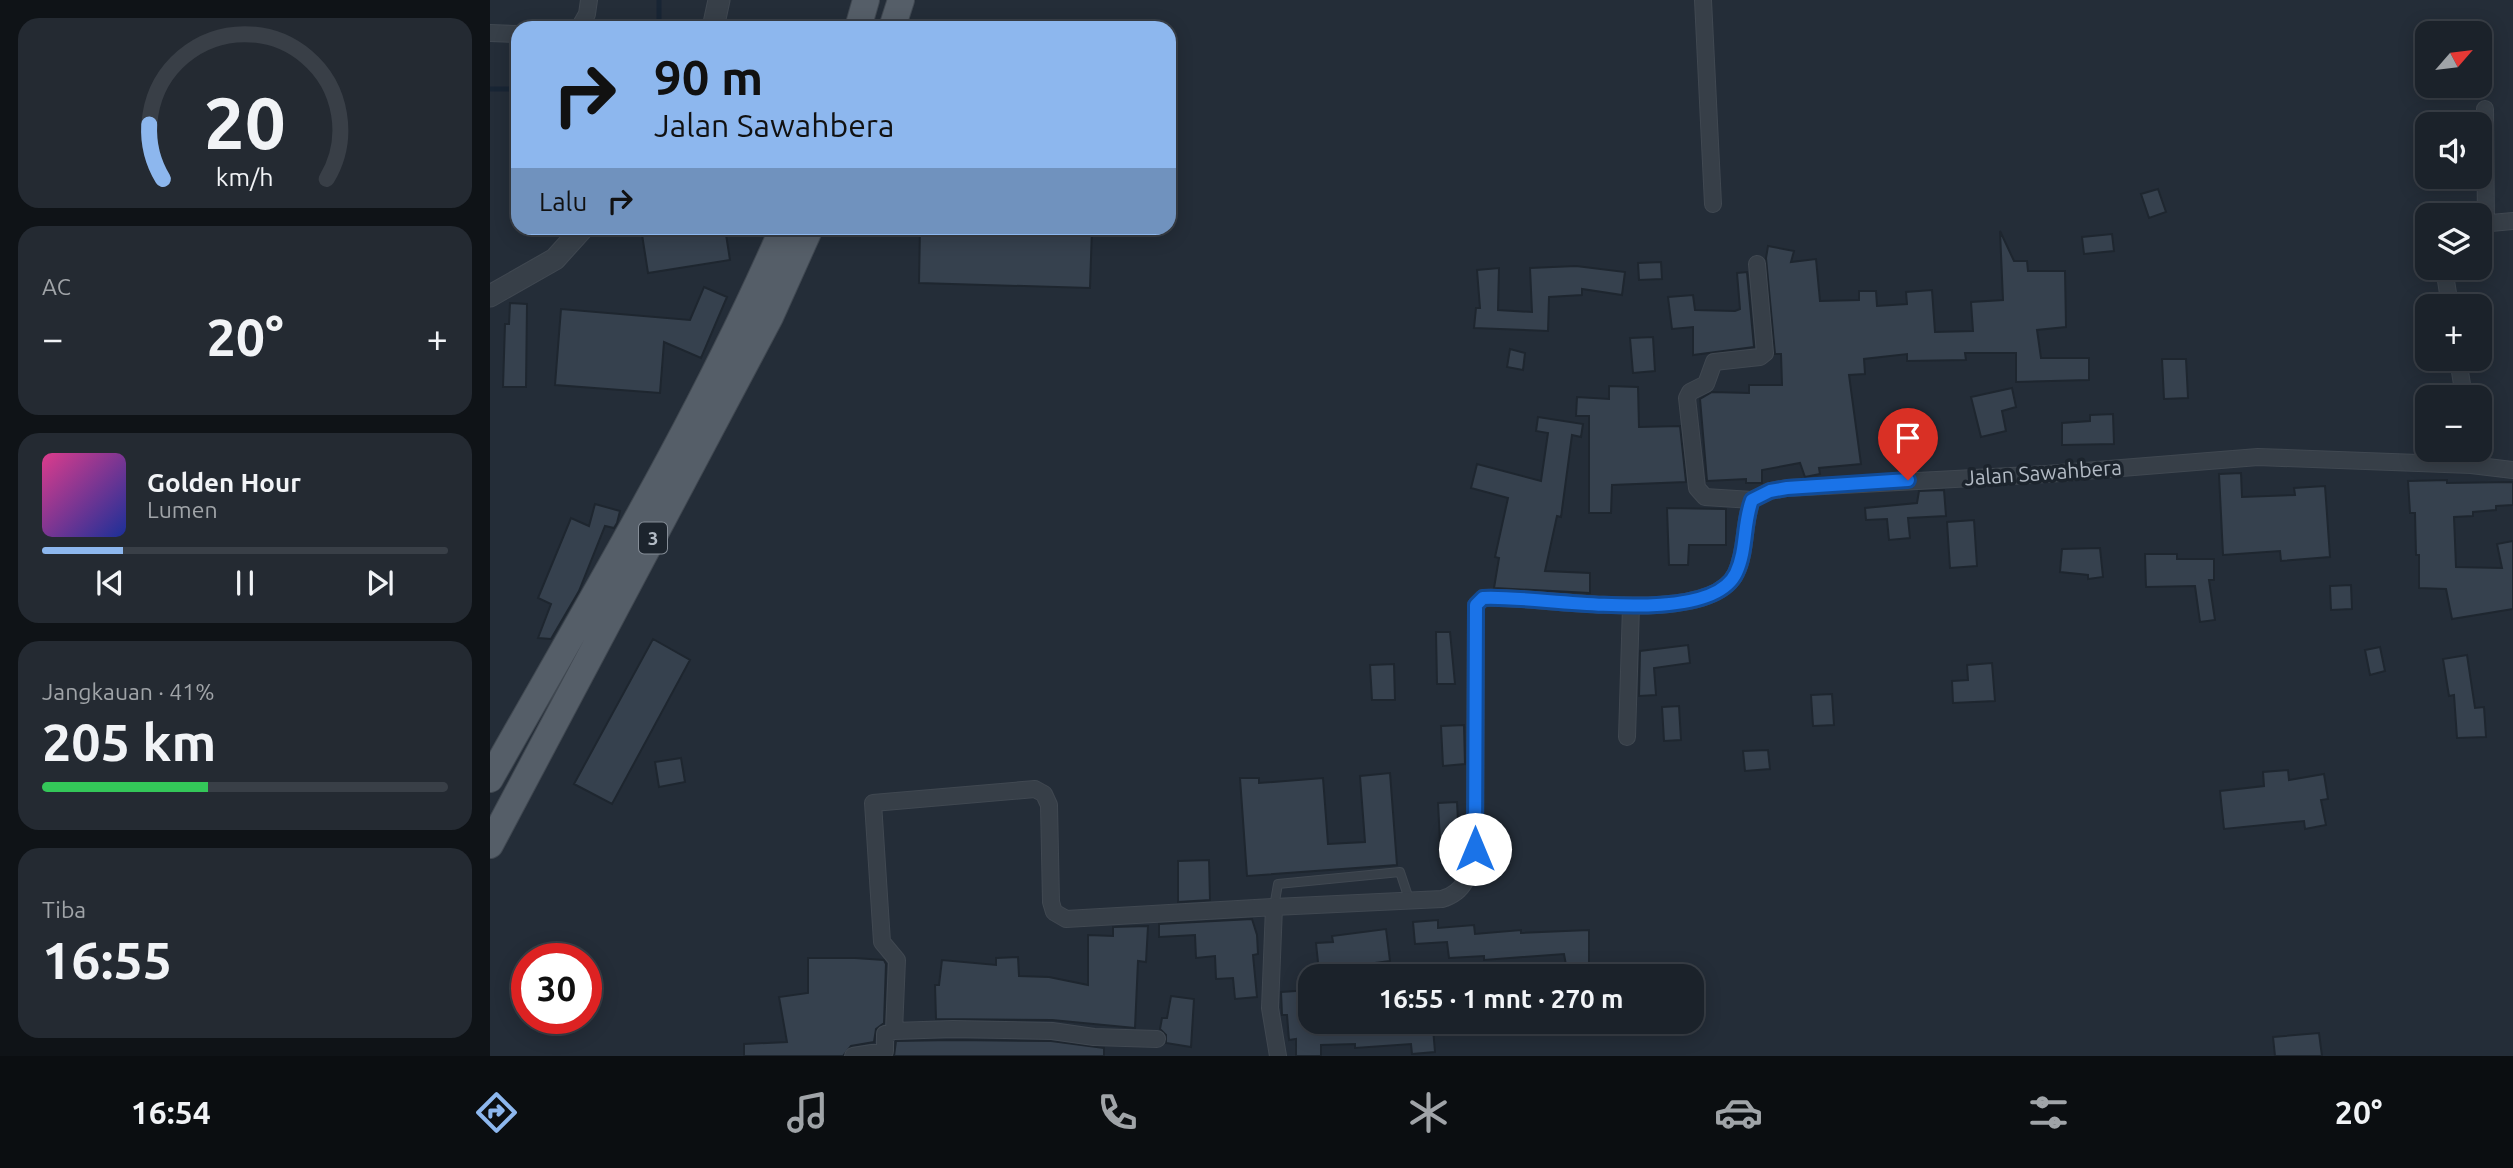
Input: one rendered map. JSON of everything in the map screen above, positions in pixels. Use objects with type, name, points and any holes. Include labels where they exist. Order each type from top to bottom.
[{"type":"main road","points":[[860,21],[866,0]]},
{"type":"main road","points":[[894,21],[901,0]]},
{"type":"main road","name":"3","points":[[490,845],[760,310],[781,235]]},
{"type":"main road","name":"3","points":[[490,779],[698,408],[806,235]]},
{"type":"street","points":[[583,21],[589,0]]},
{"type":"street","points":[[714,21],[719,0]]},
{"type":"street","points":[[1703,0],[1713,204]]},
{"type":"street","points":[[490,33],[511,34]]},
{"type":"street","points":[[2483,203],[2484,109]]},
{"type":"street","points":[[2492,223],[2513,221]]},
{"type":"street","points":[[490,296],[520,282],[555,259],[577,235]]},
{"type":"street","points":[[894,1031],[897,960],[882,942],[873,803],[1035,789],[1044,794],[1049,805],[1051,902],[1054,912],[1066,919],[1442,899],[1461,889],[1468,881],[1475,849],[1476,605],[1483,598],[1497,597],[1538,603],[1631,606],[1709,597],[1726,586],[1736,574],[1742,555],[1746,517],[1752,500],[1705,497],[1697,488],[1687,398],[1690,392],[1706,384],[1714,362],[1760,357],[1765,353],[1757,264]]},
{"type":"street","name":"Jalan Sawahbera","points":[[1752,500],[1770,491],[1787,488],[2047,474],[2228,458],[2415,457]]},
{"type":"street","name":"Jalan Sawahbera","points":[[2487,462],[2513,470]]},
{"type":"street","points":[[1627,737],[1631,606]]},
{"type":"street","points":[[1274,907],[1270,1008],[1278,1056]]},
{"type":"street","points":[[853,1056],[885,1051],[885,1034],[894,1031],[1052,1031],[1094,1037],[1157,1039]]},
{"type":"lane","points":[[1274,907],[1278,884],[1360,874],[1400,872],[1409,899]]},
{"type":"building","points":[[2158,189],[2166,212],[2149,218],[2141,194]]},
{"type":"building","points":[[2000,231],[2014,261],[2027,261],[2028,271],[2065,271],[2066,327],[2037,330],[2041,358],[2089,358],[2089,380],[2016,382],[2016,353],[1965,353],[1966,360],[1907,361],[1907,354],[1864,359],[1865,374],[1849,375],[1861,464],[1819,468],[1820,474],[1805,477],[1800,463],[1762,470],[1762,483],[1746,483],[1746,479],[1707,481],[1700,399],[1712,392],[1749,393],[1749,385],[1782,385],[1781,354],[1775,354],[1766,258],[1768,246],[1794,251],[1791,262],[1816,259],[1820,301],[1859,300],[1859,291],[1876,291],[1877,306],[1907,304],[1906,292],[1932,290],[1935,332],[1973,331],[1971,302],[2003,300]]},
{"type":"building","points":[[2112,234],[2114,251],[2084,254],[2082,237]]},
{"type":"building","points":[[642,235],[726,235],[730,260],[648,273]]},
{"type":"building","points":[[920,235],[1092,235],[1090,288],[919,283]]},
{"type":"building","points":[[1661,262],[1662,279],[1639,280],[1638,263]]},
{"type":"building","points":[[1576,266],[1625,272],[1622,295],[1582,289],[1582,295],[1549,297],[1548,331],[1474,328],[1476,308],[1480,308],[1477,270],[1499,268],[1498,310],[1532,312],[1530,268]]},
{"type":"building","points":[[1747,272],[1754,347],[1693,355],[1693,327],[1672,329],[1668,297],[1693,295],[1695,310],[1735,311],[1740,309],[1737,273]]},
{"type":"building","points":[[704,287],[727,297],[701,358],[664,342],[660,393],[555,385],[561,309],[690,320]]},
{"type":"building","points":[[510,303],[527,304],[526,387],[503,387],[505,324],[509,324]]},
{"type":"building","points":[[1653,337],[1655,371],[1633,373],[1630,338]]},
{"type":"building","points":[[1510,349],[1525,353],[1523,370],[1507,367]]},
{"type":"building","points":[[2162,359],[2186,359],[2188,398],[2164,399]]},
{"type":"building","points":[[1609,386],[1638,387],[1639,427],[1680,426],[1686,482],[1612,485],[1611,513],[1589,513],[1589,416],[1576,416],[1577,397],[1609,399]]},
{"type":"building","points":[[2012,388],[2016,407],[2002,411],[2006,431],[1981,437],[1971,397]]},
{"type":"building","points":[[2113,414],[2114,444],[2062,445],[2062,423],[2090,421],[2090,415]]},
{"type":"building","points":[[1538,417],[1583,424],[1581,437],[1572,435],[1561,517],[1557,516],[1545,571],[1590,573],[1590,593],[1494,588],[1499,558],[1495,557],[1508,498],[1471,488],[1477,464],[1541,481],[1548,433],[1536,431]]},
{"type":"building","points":[[2241,473],[2242,497],[2295,495],[2294,488],[2325,486],[2330,557],[2281,561],[2280,551],[2223,555],[2219,474]]},
{"type":"building","points":[[2447,480],[2447,483],[2513,482],[2513,505],[2473,512],[2473,516],[2454,517],[2456,567],[2502,568],[2497,544],[2513,541],[2513,609],[2452,619],[2446,589],[2419,588],[2415,513],[2410,513],[2408,481]]},
{"type":"building","points":[[1944,490],[1946,516],[1908,518],[1910,538],[1889,540],[1887,519],[1866,520],[1865,508],[1917,503],[1919,491]]},
{"type":"building","points":[[595,504],[620,511],[617,523],[614,528],[605,526],[579,591],[551,639],[538,638],[551,604],[538,598],[571,518],[589,526]]},
{"type":"building","points":[[1667,508],[1726,509],[1726,545],[1689,545],[1688,565],[1669,565]]},
{"type":"building","points":[[1974,520],[1977,566],[1950,568],[1947,522]]},
{"type":"building","points":[[2100,548],[2103,577],[2088,579],[2088,575],[2060,572],[2062,549]]},
{"type":"building","points":[[2145,554],[2177,554],[2177,559],[2214,559],[2214,580],[2209,580],[2215,620],[2200,622],[2195,586],[2146,587]]},
{"type":"building","points":[[2351,585],[2352,609],[2331,610],[2330,586]]},
{"type":"building","points":[[1436,632],[1450,632],[1455,684],[1437,684]]},
{"type":"building","points":[[653,639],[690,660],[612,804],[574,784]]},
{"type":"building","points":[[1688,645],[1690,663],[1654,668],[1656,695],[1639,696],[1640,651]]},
{"type":"building","points":[[2380,647],[2385,671],[2370,675],[2365,650]]},
{"type":"building","points":[[2467,655],[2475,708],[2484,707],[2486,737],[2457,738],[2454,695],[2449,696],[2443,659]]},
{"type":"building","points":[[1992,663],[1995,701],[1953,703],[1952,681],[1968,680],[1967,665]]},
{"type":"building","points":[[1394,664],[1395,700],[1372,700],[1370,665]]},
{"type":"building","points":[[1832,694],[1834,725],[1813,726],[1811,695]]},
{"type":"building","points":[[1679,706],[1681,740],[1664,741],[1662,707]]},
{"type":"building","points":[[1464,725],[1465,764],[1443,766],[1441,726]]},
{"type":"building","points":[[1768,750],[1770,769],[1745,771],[1743,751]]},
{"type":"building","points":[[681,758],[685,782],[659,787],[655,762]]},
{"type":"building","points":[[2288,770],[2289,780],[2324,774],[2328,799],[2321,800],[2326,825],[2305,829],[2304,821],[2224,829],[2220,791],[2264,786],[2263,772]]},
{"type":"building","points":[[1390,773],[1397,865],[1247,876],[1240,778],[1259,778],[1259,783],[1323,778],[1328,844],[1365,842],[1360,776]]},
{"type":"building","points":[[1457,802],[1459,840],[1440,841],[1438,803]]},
{"type":"building","points":[[1209,860],[1210,900],[1178,902],[1178,861]]},
{"type":"building","points":[[1252,919],[1257,935],[1258,954],[1253,955],[1257,997],[1235,999],[1233,978],[1216,979],[1215,956],[1196,958],[1195,935],[1159,937],[1159,924]]},
{"type":"building","points":[[1438,920],[1438,928],[1474,925],[1475,934],[1521,930],[1521,933],[1589,930],[1589,964],[1566,964],[1564,954],[1484,960],[1484,956],[1449,958],[1447,942],[1415,944],[1413,922]]},
{"type":"building","points":[[1148,926],[1146,962],[1138,961],[1135,1028],[1052,1020],[936,1019],[935,985],[939,985],[942,960],[996,965],[996,958],[1018,957],[1019,976],[1049,977],[1088,985],[1088,935],[1113,936],[1113,927]]},
{"type":"building","points":[[1386,929],[1390,961],[1318,964],[1316,943],[1333,942],[1332,936]]},
{"type":"building","points":[[808,958],[884,960],[884,1023],[876,1029],[874,1042],[851,1046],[843,1056],[744,1056],[744,1044],[787,1042],[779,997],[808,993]]},
{"type":"building","points":[[1298,991],[1298,1034],[1434,1034],[1435,1052],[1412,1054],[1411,1044],[1355,1048],[1355,1044],[1321,1045],[1321,1056],[1296,1056],[1296,1039],[1289,1040],[1287,1015],[1282,1015],[1281,992]]},
{"type":"building","points":[[1171,996],[1194,999],[1191,1047],[1166,1043],[1166,1035],[1160,1029],[1162,1018],[1167,1018]]},
{"type":"building","points":[[2319,1033],[2322,1056],[2275,1056],[2273,1037]]},
{"type":"building","points":[[896,1041],[1051,1041],[1104,1048],[1104,1056],[894,1056]]},
{"type":"waterway","points":[[659,0],[659,21]]},
{"type":"waterway","points":[[490,89],[511,89]]},
{"type":"route","points":[[1475,849],[1476,605],[1483,598],[1631,606],[1709,597],[1726,586],[1736,574],[1742,555],[1746,517],[1752,500],[1770,491],[1787,488],[1908,480]]}]
